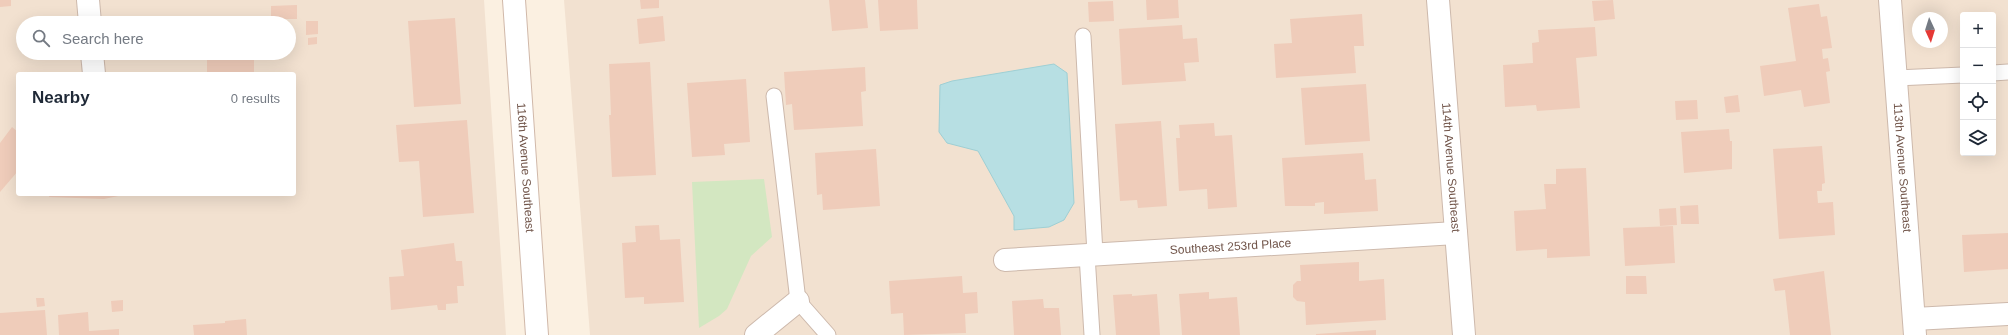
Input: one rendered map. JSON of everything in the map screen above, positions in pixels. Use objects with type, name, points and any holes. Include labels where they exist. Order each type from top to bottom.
[{"type":"street","points":[[88,0],[89,16]]},
{"type":"street","name":"116th Avenue Southeast","points":[[514,0],[537,335]]},
{"type":"street","name":"114th Avenue Southeast","points":[[1438,0],[1464,335]]},
{"type":"street","name":"113th Avenue Southeast","points":[[1890,0],[1914,327]]},
{"type":"street","points":[[93,60],[94,72]]},
{"type":"street","name":"Southeast 253rd Place","points":[[1005,260],[1456,234]]},
{"type":"street","points":[[756,335],[798,301]]},
{"type":"street","points":[[1914,327],[2008,314]]},
{"type":"lane","points":[[1083,36],[1091,254],[1092,335]]},
{"type":"lane","points":[[1996,73],[2008,72]]},
{"type":"lane","points":[[1896,78],[1960,75]]},
{"type":"lane","points":[[774,96],[798,301],[828,335]]},
{"type":"shaded area","points":[[0,0],[484,0],[506,335],[0,335]]},
{"type":"shaded area","points":[[564,0],[2008,0],[2008,335],[590,335]]},
{"type":"green space","points":[[764,179],[772,237],[751,256],[727,309],[719,316],[699,328],[692,182]]},
{"type":"water","points":[[1054,64],[1067,73],[1074,203],[1064,220],[1049,227],[1014,230],[1014,216],[978,151],[947,143],[939,132],[940,85],[952,81]]},
{"type":"building","points":[[0,0],[11,0],[11,6],[0,7]]},
{"type":"building","points":[[640,0],[659,0],[659,8],[641,9]]},
{"type":"building","points":[[829,0],[865,0],[868,28],[832,31]]},
{"type":"building","points":[[878,0],[917,0],[918,29],[880,31]]},
{"type":"building","points":[[1146,0],[1178,0],[1179,18],[1147,20]]},
{"type":"building","points":[[1613,0],[1615,19],[1594,21],[1592,1]]},
{"type":"building","points":[[1113,1],[1114,21],[1089,22],[1088,2]]},
{"type":"building","points":[[1819,4],[1821,17],[1827,16],[1832,48],[1822,49],[1823,59],[1828,58],[1830,71],[1826,72],[1830,103],[1804,107],[1801,90],[1764,96],[1760,66],[1796,61],[1788,8]]},
{"type":"building","points":[[297,5],[297,19],[296,16],[271,16],[271,6]]},
{"type":"building","points":[[1362,14],[1364,46],[1354,46],[1356,73],[1276,78],[1274,44],[1292,43],[1290,19]]},
{"type":"building","points":[[663,16],[665,41],[639,44],[637,19]]},
{"type":"building","points":[[455,18],[461,104],[414,107],[408,21]]},
{"type":"building","points":[[306,21],[318,21],[318,34],[306,35]]},
{"type":"building","points":[[1182,25],[1183,39],[1197,38],[1199,62],[1184,63],[1186,81],[1122,85],[1119,29]]},
{"type":"building","points":[[1595,27],[1597,56],[1576,58],[1580,108],[1537,111],[1536,105],[1505,107],[1503,65],[1533,63],[1532,43],[1539,42],[1538,30]]},
{"type":"building","points":[[317,37],[317,44],[308,45],[308,38]]},
{"type":"building","points":[[207,60],[254,60],[254,72],[207,72]]},
{"type":"building","points":[[650,62],[656,175],[612,177],[609,115],[611,115],[609,64]]},
{"type":"building","points":[[865,67],[866,91],[861,92],[863,126],[794,130],[792,104],[786,105],[784,72]]},
{"type":"building","points":[[746,79],[750,142],[724,144],[725,155],[692,157],[687,83]]},
{"type":"building","points":[[1366,84],[1370,141],[1305,145],[1301,88]]},
{"type":"building","points":[[1738,95],[1740,112],[1726,113],[1724,97]]},
{"type":"building","points":[[1697,100],[1698,119],[1676,120],[1675,101]]},
{"type":"building","points":[[467,120],[474,213],[423,217],[419,161],[399,162],[396,125]]},
{"type":"building","points":[[1161,121],[1167,206],[1138,208],[1137,200],[1120,201],[1115,124]]},
{"type":"building","points":[[1214,123],[1215,136],[1232,135],[1237,207],[1208,209],[1207,189],[1179,191],[1176,138],[1180,138],[1179,125]]},
{"type":"building","points":[[12,127],[16,130],[16,173],[0,192],[0,143]]},
{"type":"building","points":[[1729,129],[1730,141],[1732,141],[1732,169],[1684,173],[1681,132]]},
{"type":"building","points":[[1822,146],[1825,183],[1822,184],[1822,191],[1817,191],[1818,203],[1833,202],[1835,235],[1779,239],[1773,149]]},
{"type":"building","points":[[876,149],[880,206],[823,210],[822,194],[817,195],[815,153]]},
{"type":"building","points":[[1363,153],[1365,180],[1376,179],[1378,211],[1324,214],[1324,202],[1315,203],[1315,206],[1285,206],[1282,158]]},
{"type":"building","points":[[1586,168],[1590,256],[1547,258],[1547,249],[1516,251],[1514,211],[1546,209],[1544,184],[1556,184],[1556,169]]},
{"type":"building","points":[[49,196],[118,196],[104,199]]},
{"type":"building","points":[[1698,205],[1699,224],[1681,224],[1680,206]]},
{"type":"building","points":[[1676,208],[1677,225],[1660,226],[1659,209]]},
{"type":"building","points":[[659,225],[660,240],[680,239],[684,302],[644,304],[644,297],[625,298],[622,243],[636,242],[635,226]]},
{"type":"building","points":[[1673,226],[1675,263],[1625,266],[1623,228]]},
{"type":"building","points":[[2008,233],[2008,269],[1964,272],[1962,235]]},
{"type":"building","points":[[454,243],[456,261],[462,261],[464,286],[457,286],[458,303],[446,304],[446,310],[438,310],[437,305],[391,310],[389,277],[404,276],[401,250]]},
{"type":"building","points":[[1359,262],[1359,281],[1384,279],[1386,320],[1306,325],[1305,302],[1297,301],[1293,297],[1293,285],[1297,281],[1301,281],[1300,265]]},
{"type":"building","points":[[1824,271],[1831,335],[1790,335],[1785,290],[1775,291],[1773,279]]},
{"type":"building","points":[[962,276],[963,293],[977,292],[978,313],[965,314],[966,333],[904,335],[903,313],[891,314],[889,281]]},
{"type":"building","points":[[1626,276],[1646,276],[1647,294],[1626,294]]},
{"type":"building","points":[[1209,292],[1209,299],[1237,297],[1240,335],[1182,335],[1179,294]]},
{"type":"building","points":[[1132,294],[1132,296],[1157,294],[1160,335],[1116,335],[1113,295]]},
{"type":"building","points":[[36,298],[44,298],[45,306],[37,307]]},
{"type":"building","points":[[1043,299],[1044,308],[1059,308],[1061,335],[1014,335],[1012,301]]},
{"type":"building","points":[[123,300],[123,311],[112,312],[111,301]]},
{"type":"building","points":[[45,310],[47,335],[0,335],[0,313]]},
{"type":"building","points":[[88,312],[89,331],[119,329],[119,335],[59,335],[58,315]]},
{"type":"building","points":[[246,319],[247,335],[194,335],[193,325],[225,323],[225,321]]},
{"type":"building","points":[[1376,330],[1376,335],[1316,335],[1316,334]]}]
